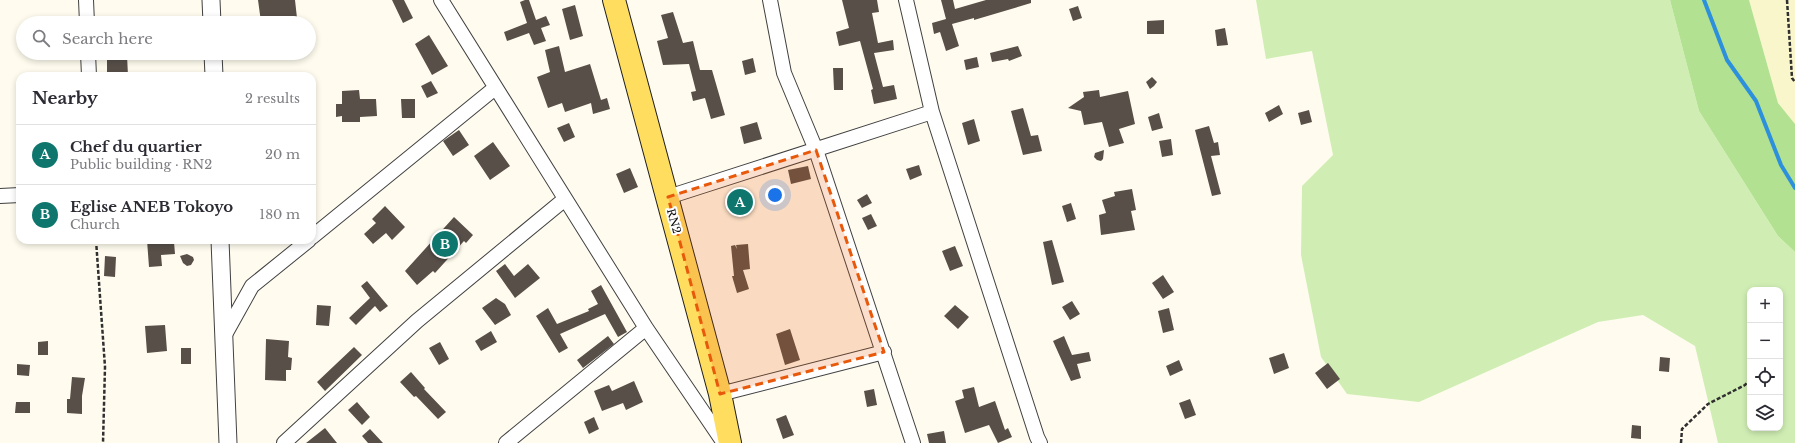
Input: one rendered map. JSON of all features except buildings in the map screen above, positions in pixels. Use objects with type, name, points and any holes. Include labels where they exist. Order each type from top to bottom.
[{"type":"main road","name":"RN2","points":[[614,0],[720,394],[730,443]]},
{"type":"street","points":[[86,0],[87,16]]},
{"type":"street","points":[[211,0],[212,16]]},
{"type":"street","points":[[440,0],[646,328],[724,443]]},
{"type":"street","points":[[770,0],[784,73],[816,150],[913,443]]},
{"type":"street","points":[[906,0],[932,112],[1035,441]]},
{"type":"street","points":[[88,60],[89,72]]},
{"type":"street","points":[[213,60],[214,72]]},
{"type":"street","points":[[316,234],[495,88]]},
{"type":"street","points":[[668,197],[932,112]]},
{"type":"street","points":[[0,196],[16,195]]},
{"type":"street","points":[[284,443],[417,321],[565,199]]},
{"type":"street","points":[[220,244],[228,443]]},
{"type":"street","points":[[224,338],[252,286],[303,244]]},
{"type":"street","points":[[506,443],[646,328]]},
{"type":"street","points":[[720,394],[884,352]]},
{"type":"path","points":[[1787,0],[1792,78],[1795,82]]},
{"type":"path","points":[[96,244],[105,367],[103,443]]},
{"type":"path","points":[[1681,443],[1682,429],[1708,404],[1747,383]]},
{"type":"highlighted area","points":[[816,150],[884,352],[720,394],[668,197]]},
{"type":"shaded area","points":[[1749,0],[1795,0],[1795,124],[1778,103]]},
{"type":"green space","points":[[1256,0],[1670,0],[1699,111],[1778,236],[1795,252],[1795,443],[1718,443],[1695,346],[1643,315],[1598,322],[1419,402],[1347,394],[1321,357],[1301,255],[1302,186],[1333,155],[1312,51],[1266,59]]},
{"type":"green space","points":[[1670,0],[1749,0],[1778,103],[1795,124],[1795,252],[1778,236],[1699,111]]},
{"type":"waterway","points":[[1704,0],[1727,60],[1756,101],[1781,165],[1795,188]]},
{"type":"place","name":"Chef du quartier","points":[[740,202]]},
{"type":"place","name":"Eglise ANEB Tokoyo","points":[[445,244]]}]
